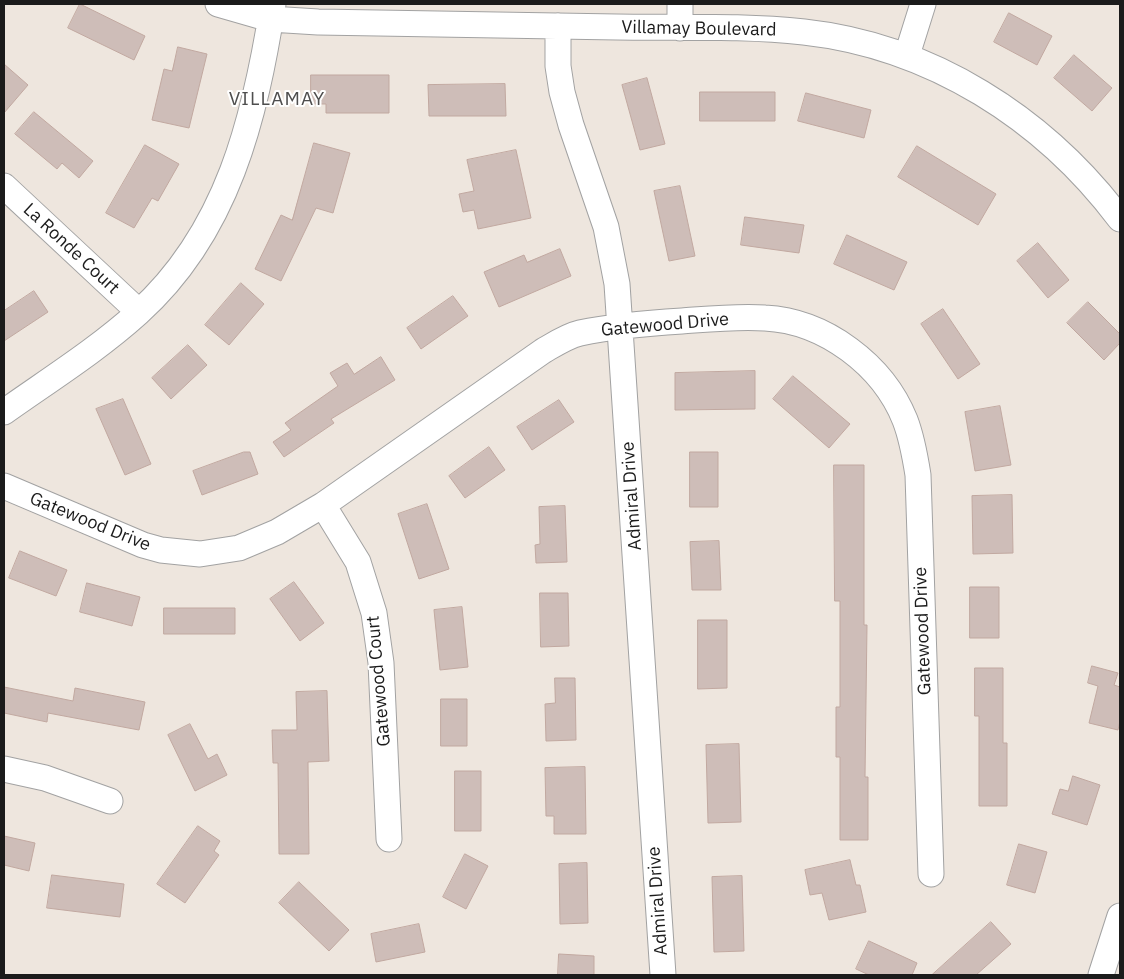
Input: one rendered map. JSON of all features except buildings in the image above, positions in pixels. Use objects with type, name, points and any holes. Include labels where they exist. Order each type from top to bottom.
[{"type":"street","name":"Villamay Boulevard","points":[[218,4],[272,11],[318,22],[558,26],[680,16],[807,32],[848,40],[907,55],[960,81],[1018,117],[1074,164],[1120,219]]},
{"type":"street","points":[[907,55],[924,4]]},
{"type":"street","points":[[4,412],[113,334],[139,312],[166,284],[190,252],[215,210],[233,172],[248,129],[272,11]]},
{"type":"street","name":"Admiral Drive","points":[[558,26],[558,66],[562,92],[570,125],[596,191],[606,227],[617,284],[663,975]]},
{"type":"street","name":"La Ronde Court","points":[[4,186],[139,312]]},
{"type":"street","name":"Gatewood Drive","points":[[4,486],[143,545],[187,554],[215,553],[254,543],[323,505],[543,351],[580,333],[662,322],[743,317],[790,322],[822,333],[851,351],[876,374],[896,402],[910,436],[918,475],[931,874]]},
{"type":"street","name":"Gatewood Court","points":[[323,505],[358,562],[374,613],[381,663],[388,839]]},
{"type":"street","points":[[4,769],[45,778],[110,801]]},
{"type":"street","points":[[1101,975],[1120,916]]},
{"type":"district","name":"VILLAMAY","points":[[277,100]]}]
